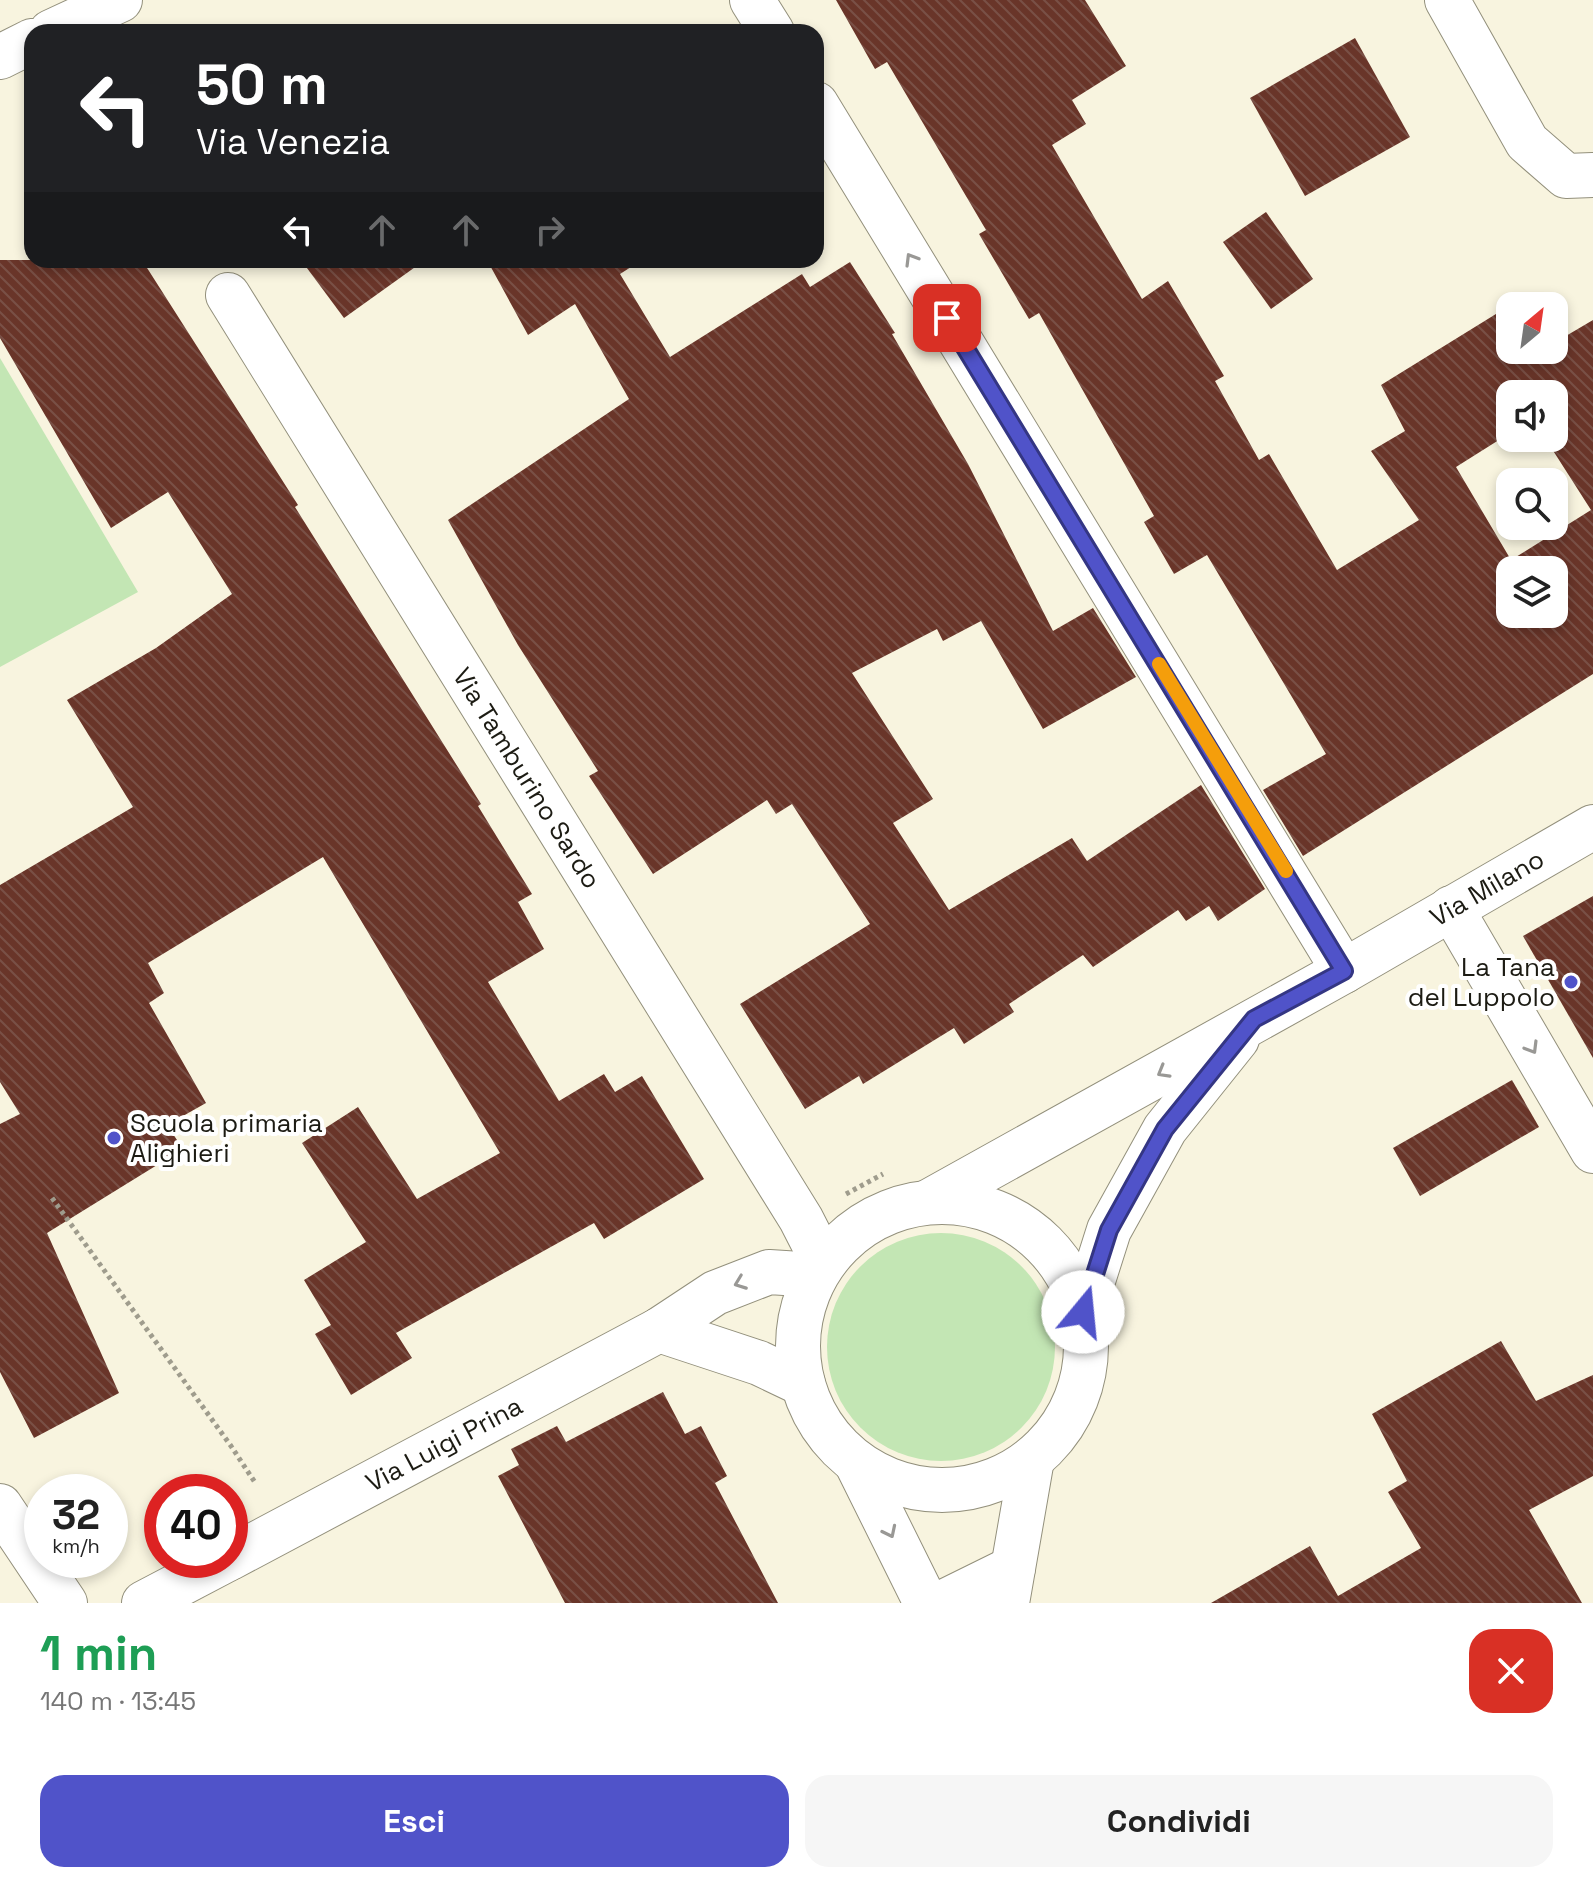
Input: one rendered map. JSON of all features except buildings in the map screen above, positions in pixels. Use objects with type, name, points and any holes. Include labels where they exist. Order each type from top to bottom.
[{"type":"street","points":[[68,24],[120,0]]},
{"type":"street","points":[[752,0],[767,24]]},
{"type":"street","points":[[1447,0],[1527,142],[1566,176],[1593,175]]},
{"type":"street","points":[[0,57],[24,45]]},
{"type":"street","points":[[824,117],[1344,971]]},
{"type":"street","name":"Via Tamburino Sardo","points":[[228,295],[801,1219],[820,1269]]},
{"type":"street","name":"Via Milano","points":[[928,1202],[1344,971],[1593,827]]},
{"type":"street","points":[[1451,908],[1593,1151]]},
{"type":"street","name":"Via Milano","points":[[1083,1312],[1109,1230],[1165,1129],[1254,1019]]},
{"type":"street","points":[[928,1202],[970,1204],[1009,1217],[1043,1242],[1068,1274],[1083,1312],[1087,1348],[1082,1384],[1071,1413],[1054,1438],[1032,1459],[991,1483],[944,1490],[898,1484],[856,1462],[833,1440],[815,1414],[803,1384],[797,1353],[799,1321],[807,1290],[844,1239],[869,1220],[898,1207],[928,1202]]},
{"type":"street","name":"Via Luigi Prina","points":[[248,1548],[659,1330],[715,1293],[769,1272],[820,1269]]},
{"type":"street","points":[[659,1330],[759,1363],[803,1384]]},
{"type":"street","points":[[942,1603],[1010,1586],[1032,1459]]},
{"type":"street","points":[[856,1462],[926,1603]]},
{"type":"street","points":[[0,1506],[65,1603]]},
{"type":"street","name":"Via Luigi Prina","points":[[144,1603],[192,1578]]},
{"type":"path","points":[[52,1198],[231,1446],[284,1529]]},
{"type":"green space","points":[[0,358],[138,592],[0,667]]},
{"type":"green space","points":[[941,1233],[984,1242],[1021,1267],[1046,1304],[1055,1347],[1046,1390],[1021,1427],[984,1452],[941,1461],[898,1452],[861,1427],[836,1390],[827,1347],[836,1304],[861,1267],[898,1242]]},
{"type":"slow traffic","points":[[1159,664],[1286,871]]},
{"type":"place","name":"La Tana del Luppolo","points":[[1571,982]]},
{"type":"place","name":"Scuola primaria Alighieri","points":[[114,1138]]},
{"type":"route","points":[[947,318],[1323,931],[1344,971],[1254,1019],[1165,1129],[1109,1230],[1083,1312]]}]
